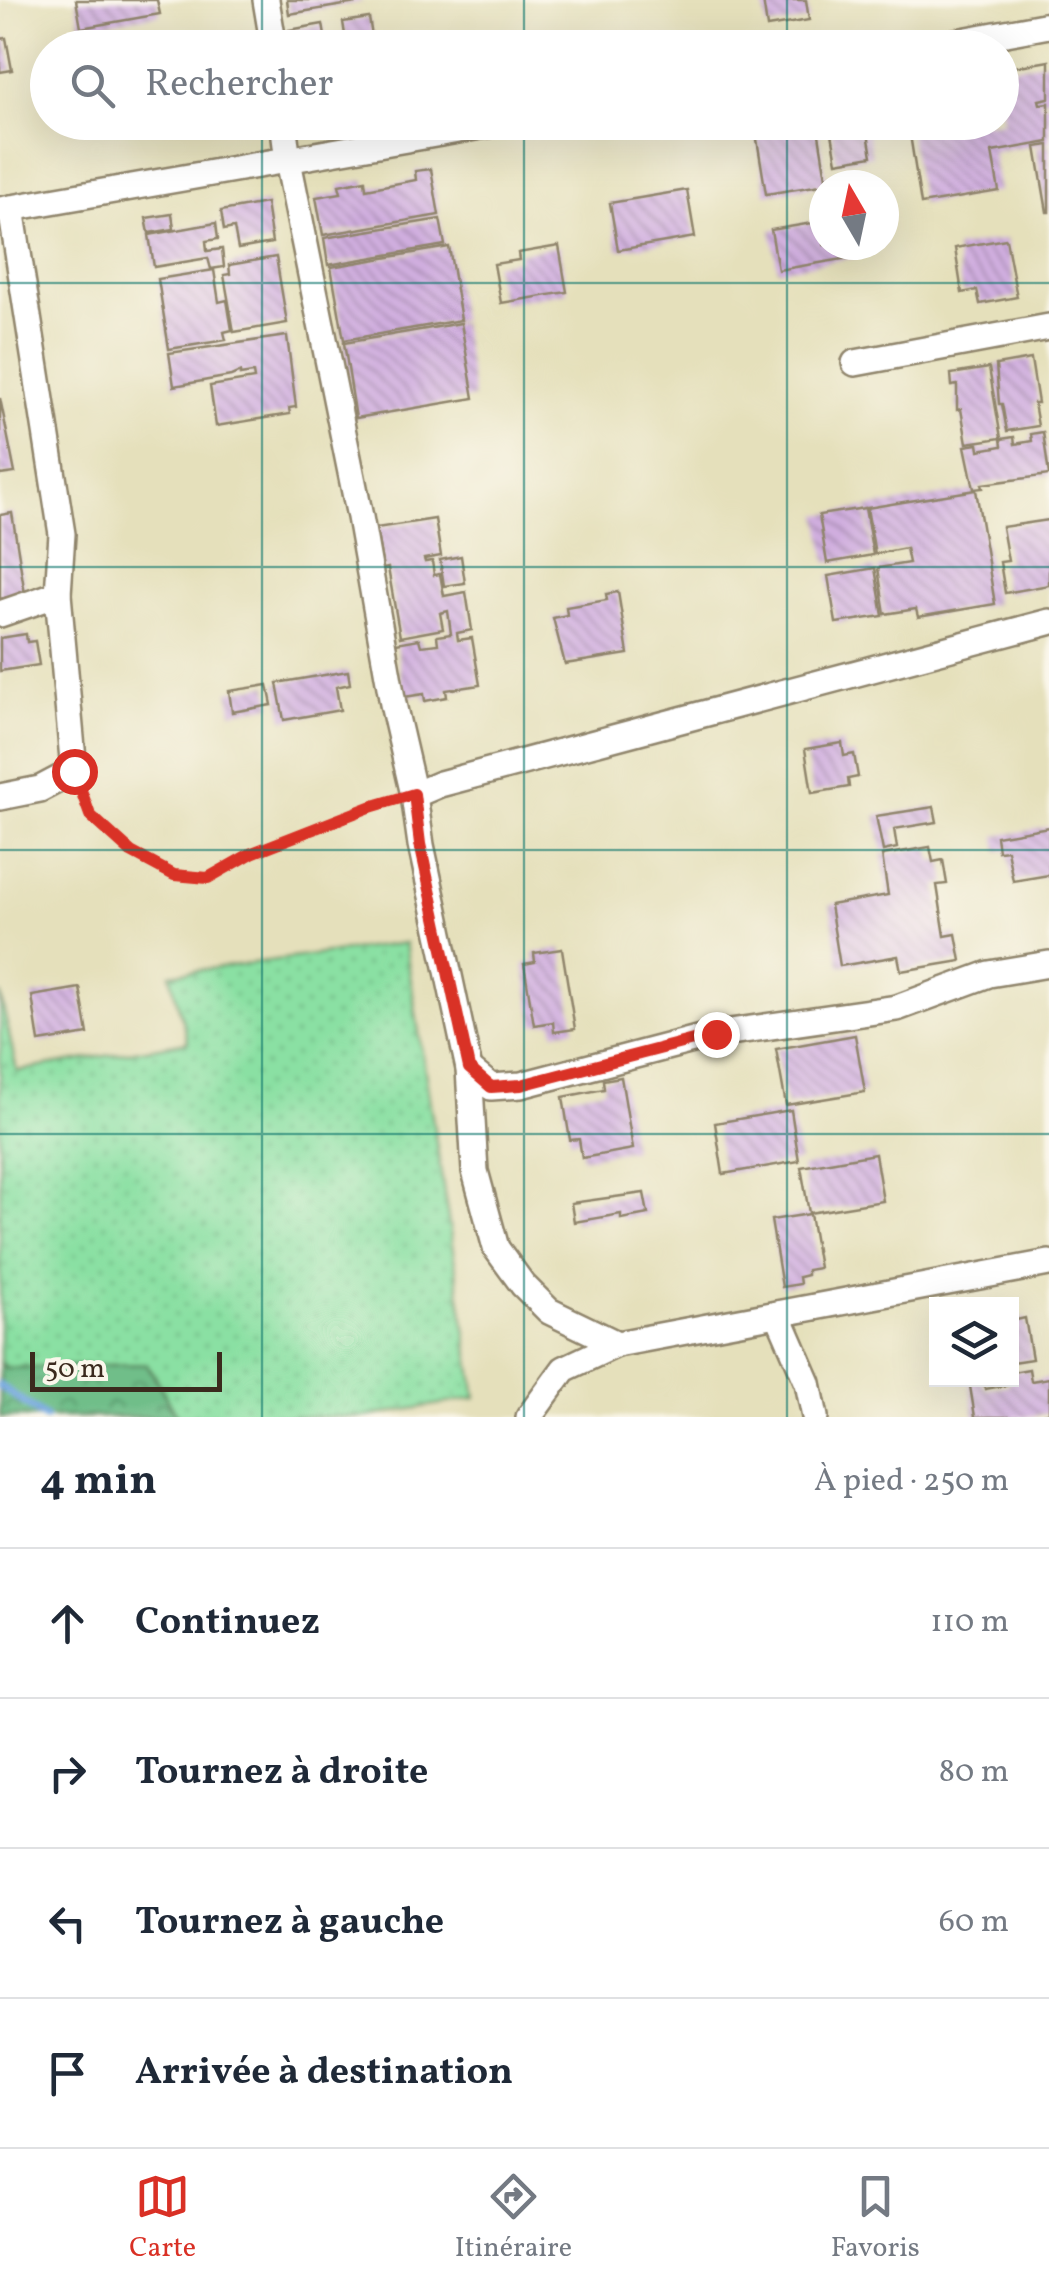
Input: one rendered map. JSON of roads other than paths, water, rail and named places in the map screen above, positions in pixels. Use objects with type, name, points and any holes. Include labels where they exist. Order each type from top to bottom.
[{"type":"street","points":[[266,0],[271,30]]},
{"type":"street","points":[[1019,31],[1049,26]]},
{"type":"street","points":[[285,140],[393,704],[414,794],[420,844],[469,1068],[475,1171],[496,1248],[522,1285],[549,1311],[616,1344]]},
{"type":"street","points":[[0,798],[40,789],[74,771],[58,594],[62,534],[6,209],[407,140]]},
{"type":"street","points":[[855,363],[1049,327]]},
{"type":"street","points":[[0,614],[58,594]]},
{"type":"street","points":[[414,794],[1049,622]]},
{"type":"street","points":[[469,1068],[491,1087],[521,1085],[716,1034],[897,1008],[989,974],[1049,964]]},
{"type":"street","points":[[529,1417],[564,1368],[616,1344],[1049,1263]]},
{"type":"street","points":[[778,1314],[808,1383],[815,1417]]},
{"type":"waterway","points":[[0,1386],[45,1417]]}]
